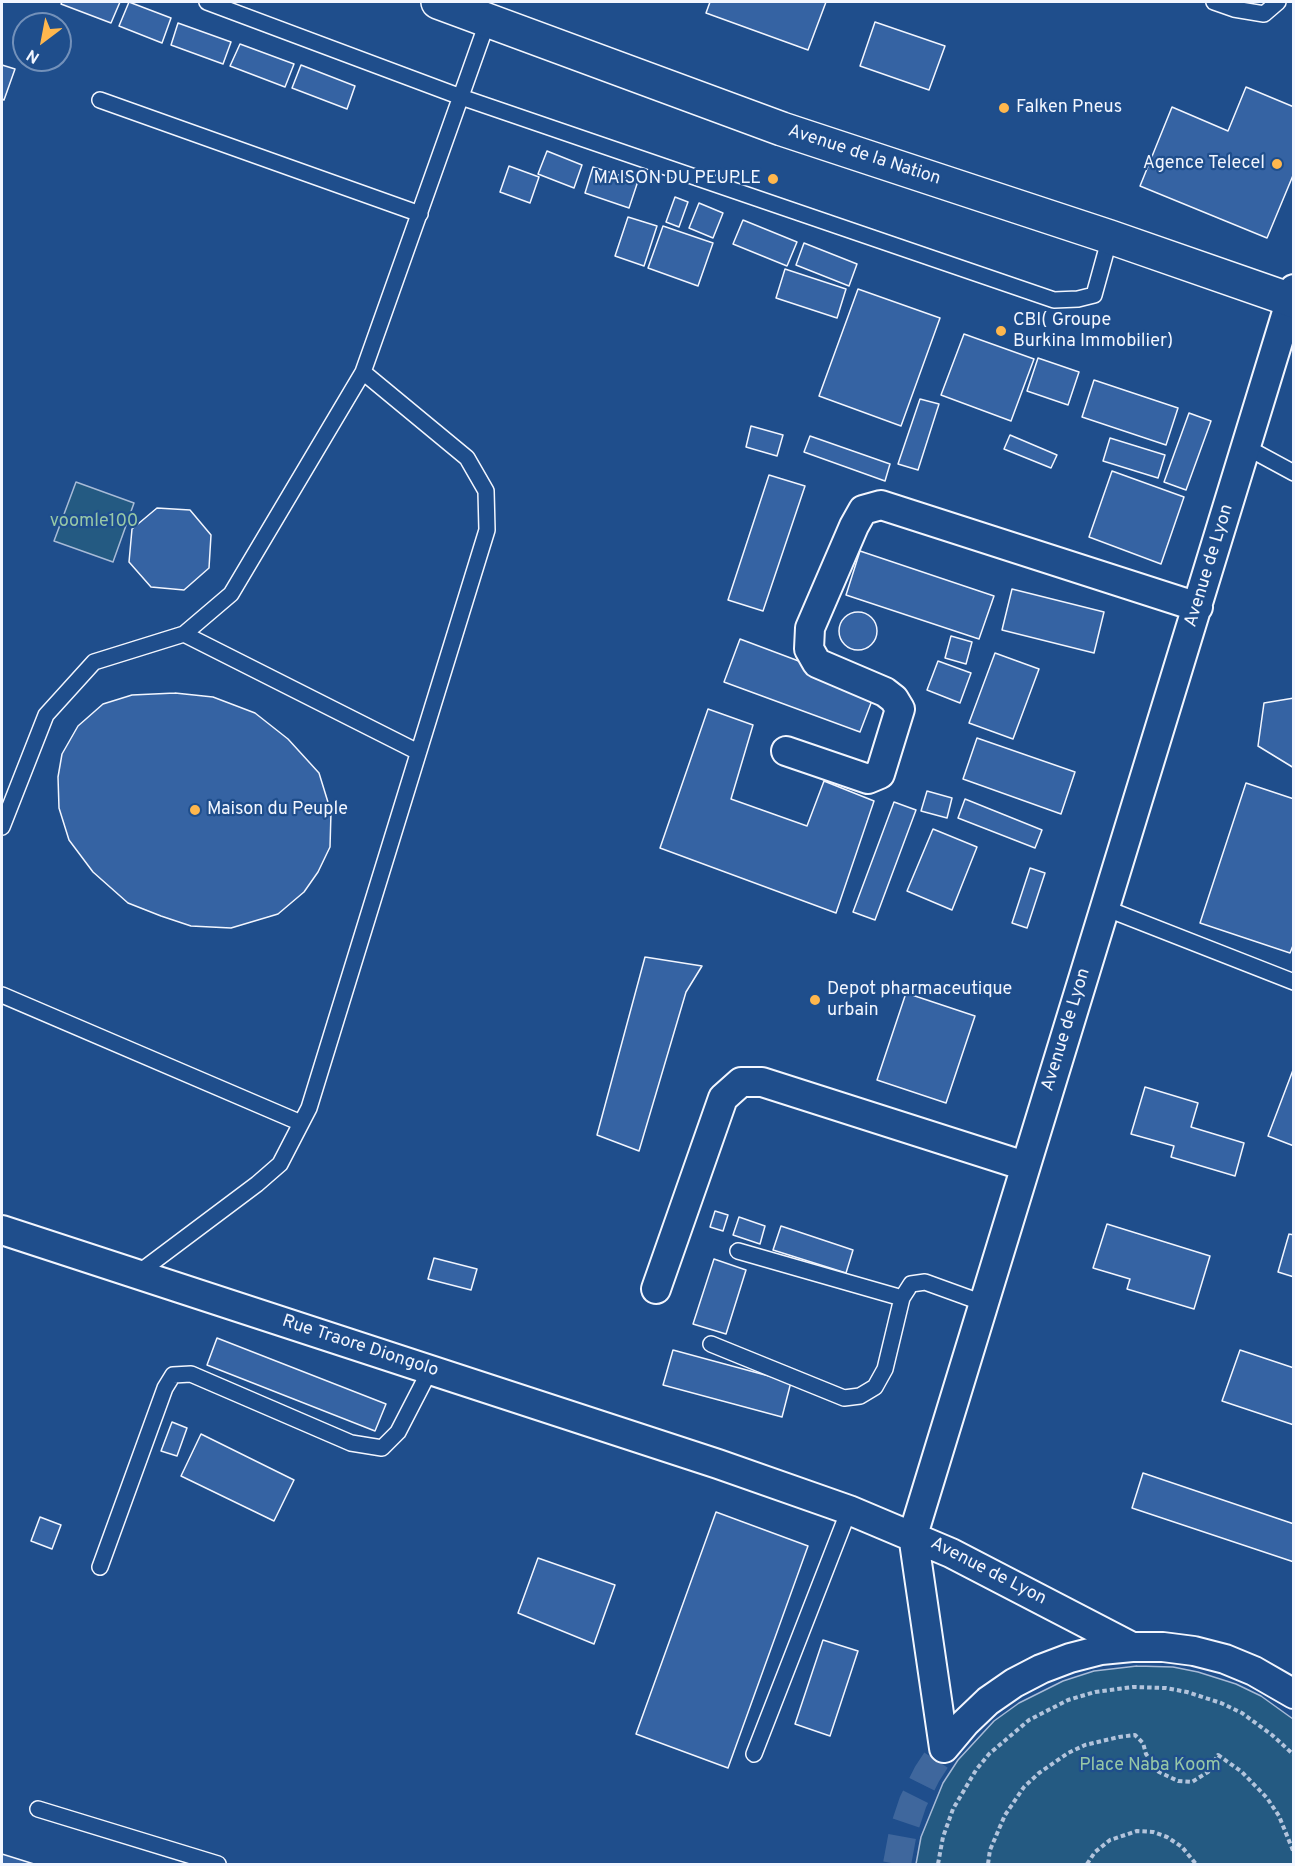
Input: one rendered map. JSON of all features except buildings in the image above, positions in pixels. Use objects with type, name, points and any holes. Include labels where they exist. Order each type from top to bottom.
[{"type":"highway","name":"Avenue de la Nation","points":[[438,2],[782,129],[1292,297]]},
{"type":"street","name":"Avenue de Lyon","points":[[1132,1647],[1012,1583],[913,1536],[1292,297]]},
{"type":"street","points":[[786,751],[868,779],[880,774],[900,709],[894,699],[885,692],[817,663],[809,649],[810,628],[863,510],[881,505],[1198,607]]},
{"type":"street","points":[[656,1290],[723,1098],[741,1082],[762,1082],[1025,1166]]},
{"type":"street","name":"Rue Traore Diongolo","points":[[2,1230],[718,1464],[849,1510],[913,1536]]},
{"type":"street","points":[[913,1536],[944,1748],[988,1701],[1014,1683],[1041,1669],[1101,1650],[1164,1647],[1194,1651],[1225,1659],[1254,1671],[1293,1694]]},
{"type":"lane","points":[[207,2],[461,97],[1054,300],[1094,295],[1110,237]]},
{"type":"lane","points":[[1214,2],[1234,9],[1264,14],[1278,2]]},
{"type":"lane","points":[[2,827],[46,715],[94,662],[184,634],[231,594],[363,372],[488,20]]},
{"type":"lane","points":[[100,100],[420,214]]},
{"type":"lane","points":[[137,1274],[257,1184],[280,1164],[309,1108],[487,530],[486,491],[467,458],[363,372]]},
{"type":"lane","points":[[1246,447],[1293,473]]},
{"type":"lane","points":[[184,634],[418,752]]},
{"type":"lane","points":[[1105,908],[1293,982]]},
{"type":"lane","points":[[2,995],[301,1123]]},
{"type":"lane","points":[[738,1251],[902,1298]]},
{"type":"lane","points":[[711,1344],[844,1398],[860,1396],[875,1387],[885,1369],[902,1298],[911,1284],[925,1282],[983,1304]]},
{"type":"lane","points":[[100,1567],[165,1388],[173,1374],[191,1374],[351,1443],[382,1449],[398,1432],[430,1370]]},
{"type":"lane","points":[[754,1754],[849,1510]]},
{"type":"lane","points":[[38,1809],[218,1864]]},
{"type":"path","points":[[938,1864],[943,1837],[953,1809],[988,1754],[1029,1720],[1046,1710],[1077,1698],[1112,1689],[1133,1687],[1187,1692],[1221,1703],[1242,1713],[1272,1734],[1293,1755]]},
{"type":"path","points":[[988,1864],[990,1851],[1005,1815],[1024,1787],[1039,1773],[1068,1753],[1085,1745],[1135,1735],[1143,1743],[1146,1754],[1159,1772],[1178,1782],[1192,1782],[1208,1772],[1218,1755],[1242,1772],[1267,1798],[1279,1816],[1293,1853]]},
{"type":"path","points":[[1087,1864],[1095,1852],[1110,1840],[1137,1831],[1153,1832],[1167,1837],[1182,1847],[1196,1864]]},
{"type":"green space","name":"voomle100","points":[[76,482],[134,503],[113,562],[54,541]]},
{"type":"green space","name":"Place Naba Koom","points":[[1137,1666],[1173,1667],[1236,1684],[1261,1696],[1293,1719],[1293,1864],[916,1864],[921,1837],[943,1783],[958,1760],[994,1721],[1019,1703],[1063,1681],[1094,1671]]},
{"type":"tunnel","points":[[897,1864],[903,1832],[913,1802],[944,1748]]},
{"type":"place","name":"Falken Pneus","points":[[1004,108]]},
{"type":"place","name":"Agence Telecel","points":[[1277,164]]},
{"type":"place","name":"MAISON DU PEUPLE","points":[[773,179]]},
{"type":"place","name":"CBI( Groupe Burkina Immobilier)","points":[[1001,331]]},
{"type":"place","name":"Maison du Peuple","points":[[195,810]]},
{"type":"place","name":"Depot pharmaceutique urbain","points":[[815,1000]]}]
